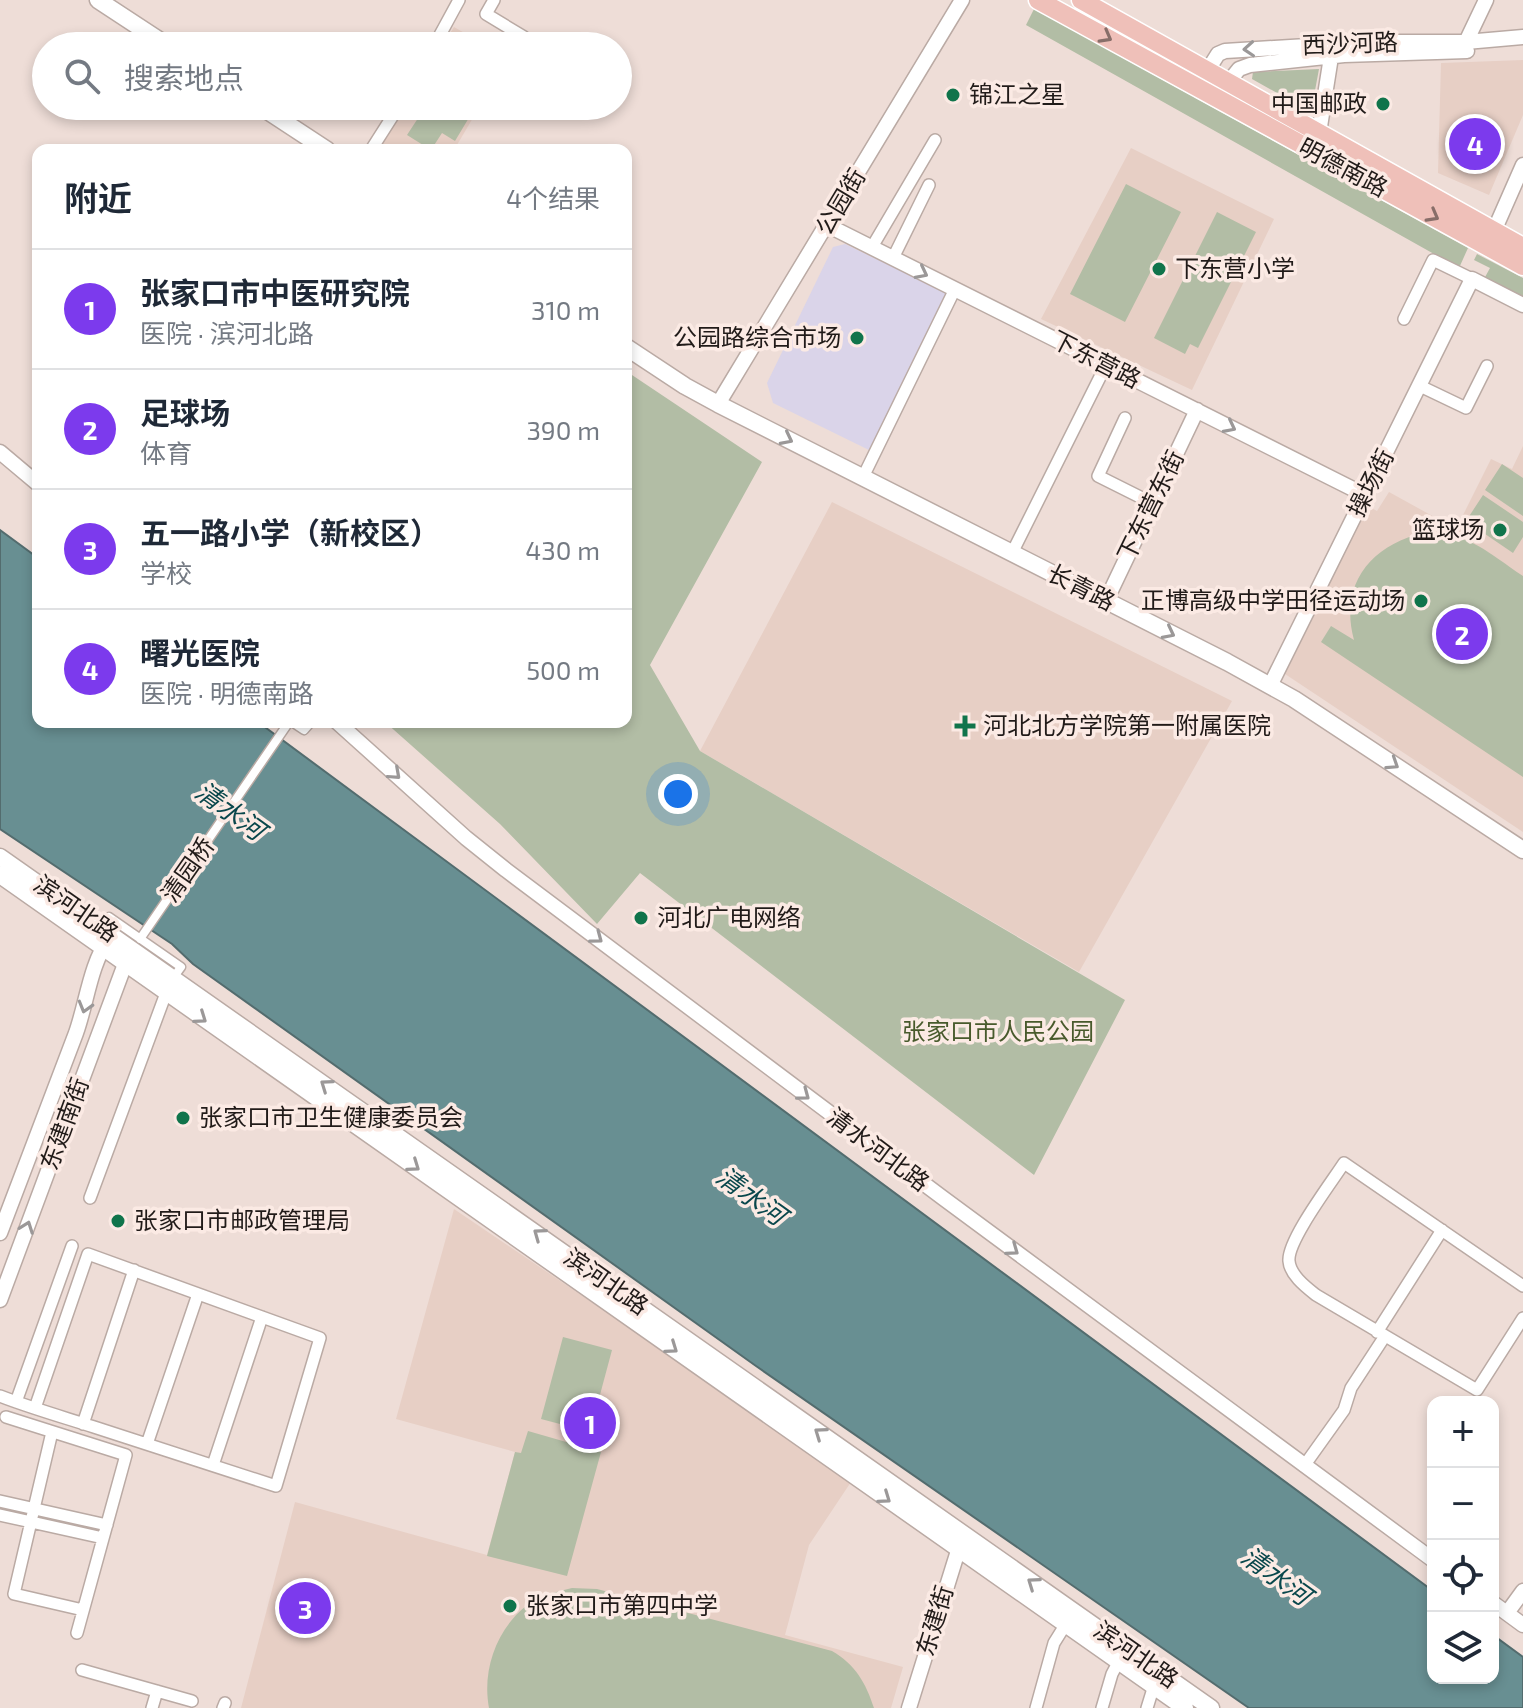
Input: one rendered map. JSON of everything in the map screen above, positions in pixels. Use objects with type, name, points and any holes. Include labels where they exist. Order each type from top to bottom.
[{"type":"main road","points":[[98,0],[147,32]]},
{"type":"main road","name":"明德南路","points":[[1038,0],[1523,266]]},
{"type":"main road","name":"明德南路","points":[[1084,1],[1523,247]]},
{"type":"main road","points":[[281,120],[318,144]]},
{"type":"main road","name":"长青路","points":[[632,351],[718,404],[1270,686],[1523,850]]},
{"type":"main road","name":"滨河北路","points":[[0,857],[1069,1618],[1157,1679],[1211,1708]]},
{"type":"main road","name":"滨河北路","points":[[0,875],[106,932]]},
{"type":"main road","name":"滨河北路","points":[[1157,1679],[1185,1708]]},
{"type":"street","points":[[442,32],[459,0]]},
{"type":"street","points":[[494,0],[486,14],[516,32]]},
{"type":"street","name":"公园街","points":[[718,404],[962,0]]},
{"type":"street","points":[[1466,46],[1486,0]]},
{"type":"street","name":"西沙河路","points":[[1227,81],[1239,69],[1250,65],[1466,46],[1523,37]]},
{"type":"street","name":"西沙河路","points":[[1196,89],[1218,54],[1225,51],[1372,42],[1523,47]]},
{"type":"street","points":[[1319,133],[1331,57]]},
{"type":"street","points":[[1217,100],[1227,81]]},
{"type":"street","points":[[375,144],[390,120]]},
{"type":"street","points":[[872,247],[935,140]]},
{"type":"street","points":[[1494,231],[1523,165]]},
{"type":"street","points":[[893,258],[929,185]]},
{"type":"street","name":"下东营路","points":[[827,225],[1365,495]]},
{"type":"street","points":[[1404,319],[1433,260],[1523,305]]},
{"type":"street","name":"操场街","points":[[1270,686],[1472,279]]},
{"type":"street","points":[[863,477],[955,289]]},
{"type":"street","points":[[1012,553],[1106,365]]},
{"type":"street","points":[[1420,386],[1466,408],[1487,366]]},
{"type":"street","name":"下东营东街","points":[[1106,601],[1197,410]]},
{"type":"street","points":[[1125,418],[1098,476],[1152,503]]},
{"type":"street","points":[[0,452],[32,479]]},
{"type":"street","name":"清园桥","points":[[133,951],[287,728]]},
{"type":"street","name":"清水河北路","points":[[344,728],[496,862],[930,1189],[1427,1556]]},
{"type":"street","name":"东建南街","points":[[0,1233],[86,1007],[95,963],[106,932]]},
{"type":"street","name":"东建南街","points":[[0,1300],[133,951]]},
{"type":"street","points":[[90,1198],[173,979]]},
{"type":"street","points":[[1523,1286],[1344,1163],[1294,1240],[1289,1262],[1294,1274],[1316,1295],[1477,1390],[1523,1318]]},
{"type":"street","points":[[1304,1466],[1344,1410],[1351,1388],[1442,1230]]},
{"type":"street","points":[[16,1402],[72,1246]]},
{"type":"street","points":[[0,1396],[16,1402],[83,1424],[276,1486],[320,1338],[88,1254],[35,1408]]},
{"type":"street","points":[[83,1424],[134,1270]]},
{"type":"street","points":[[147,1444],[198,1294]]},
{"type":"street","points":[[213,1465],[262,1317]]},
{"type":"street","points":[[6,1417],[126,1455],[77,1633]]},
{"type":"street","points":[[52,1432],[14,1594],[83,1610]]},
{"type":"street","points":[[0,1501],[107,1525]]},
{"type":"street","points":[[0,1515],[103,1538]]},
{"type":"street","name":"东建街","points":[[909,1708],[960,1541]]},
{"type":"street","points":[[1507,1613],[1523,1591]]},
{"type":"street","points":[[1499,1607],[1523,1625]]},
{"type":"street","points":[[1036,1708],[1054,1643],[1069,1618]]},
{"type":"street","points":[[1102,1708],[1122,1655]]},
{"type":"street","points":[[82,1670],[192,1701]]},
{"type":"street","points":[[1147,1708],[1157,1679]]},
{"type":"street","points":[[152,1708],[157,1691]]},
{"type":"shaded area","points":[[1523,60],[1523,115],[1489,195],[1438,173],[1441,63]]},
{"type":"shaded area","points":[[396,120],[472,120],[458,144],[381,144]]},
{"type":"shaded area","name":"下东营小学","points":[[1131,148],[1274,219],[1192,390],[1041,319]]},
{"type":"shaded area","name":"公园路综合市场","points":[[845,244],[947,293],[871,451],[773,403],[767,383],[833,247]]},
{"type":"shaded area","name":"正博高级中学田径运动场","points":[[1523,446],[1523,832],[1282,672],[1366,505],[1377,511],[1389,492],[1456,529],[1491,459],[1512,469]]},
{"type":"shaded area","name":"河北北方学院第一附属医院","points":[[832,502],[1232,701],[1079,972],[700,751]]},
{"type":"shaded area","points":[[454,1209],[853,1479],[809,1545],[785,1635],[903,1667],[891,1708],[241,1708],[295,1502],[487,1555],[515,1452],[396,1419]]},
{"type":"green space","points":[[1034,9],[1468,248],[1459,268],[1026,25]]},
{"type":"green space","points":[[1319,69],[1311,112],[1252,79],[1253,72]]},
{"type":"green space","points":[[417,120],[468,120],[455,141],[442,133],[435,144],[421,144],[407,135]]},
{"type":"green space","points":[[1126,184],[1181,212],[1125,322],[1070,294]]},
{"type":"green space","points":[[1217,212],[1256,232],[1198,348],[1190,344],[1185,354],[1154,338]]},
{"type":"green space","points":[[1477,254],[1523,278],[1523,300],[1484,279],[1490,268],[1474,260]]},
{"type":"green space","name":"张家口市人民公园","points":[[632,375],[762,462],[650,665],[700,751],[1125,1000],[1034,1175],[640,873],[597,924],[500,824],[392,728],[632,728]]},
{"type":"green space","name":"篮球场","points":[[1502,464],[1523,478],[1523,516],[1485,490]]},
{"type":"green space","name":"篮球场","points":[[1483,495],[1523,522],[1523,537],[1513,553],[1466,521]]},
{"type":"green space","points":[[1424,533],[1466,540],[1523,576],[1523,777],[1321,642],[1331,626],[1354,640],[1350,620],[1351,602],[1363,570],[1388,547]]},
{"type":"green space","points":[[563,1337],[612,1350],[590,1432],[541,1419]]},
{"type":"green space","points":[[528,1431],[601,1452],[567,1576],[487,1556],[515,1452],[521,1453]]},
{"type":"green space","points":[[572,1588],[597,1589],[832,1651],[859,1675],[874,1708],[489,1708],[490,1666],[499,1639],[507,1627],[531,1603]]},
{"type":"water","name":"清水河","points":[[0,530],[32,554],[32,728],[266,728],[1427,1587],[1427,1684],[1499,1684],[1499,1639],[1523,1657],[1523,1708],[1249,1708],[756,1366],[193,964],[172,944],[0,829]]},
{"type":"place","name":"锦江之星","points":[[953,95]]},
{"type":"place","name":"中国邮政","points":[[1383,104]]},
{"type":"place","name":"曙光医院","points":[[1475,144]]},
{"type":"place","name":"下东营小学","points":[[1159,269]]},
{"type":"place","name":"公园路综合市场","points":[[857,338]]},
{"type":"place","name":"篮球场","points":[[1500,530]]},
{"type":"place","name":"正博高级中学田径运动场","points":[[1421,601]]},
{"type":"place","name":"足球场","points":[[1462,634]]},
{"type":"place","name":"河北北方学院第一附属医院","points":[[965,726]]},
{"type":"place","name":"河北广电网络","points":[[641,918]]},
{"type":"place","name":"张家口市卫生健康委员会","points":[[183,1118]]},
{"type":"place","name":"张家口市邮政管理局","points":[[118,1221]]},
{"type":"place","name":"张家口市中医研究院","points":[[590,1423]]},
{"type":"place","name":"张家口市第四中学","points":[[510,1606]]},
{"type":"place","name":"五一路小学（新校区）","points":[[305,1608]]}]
